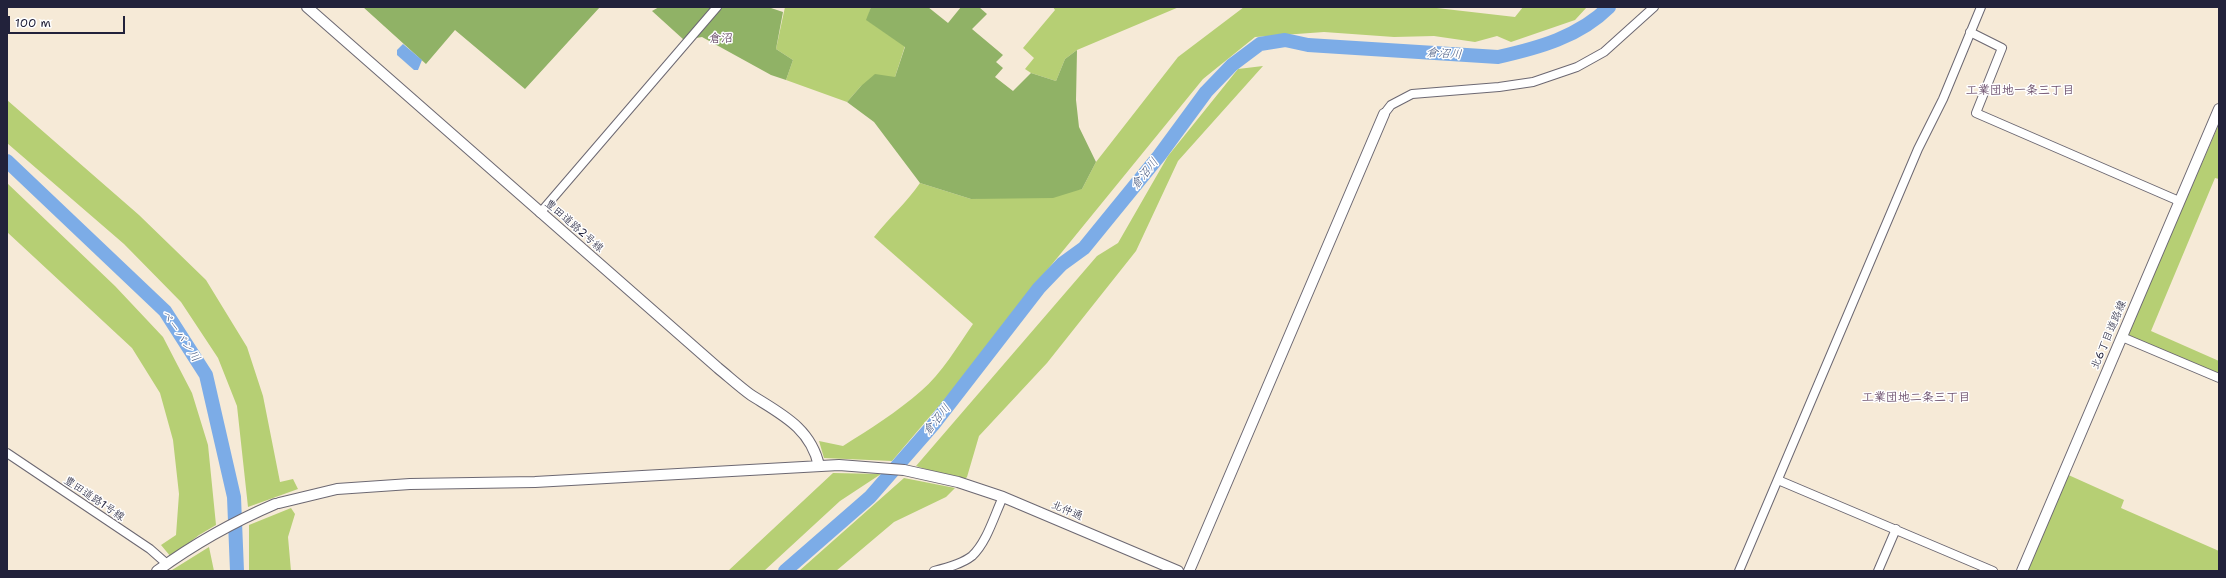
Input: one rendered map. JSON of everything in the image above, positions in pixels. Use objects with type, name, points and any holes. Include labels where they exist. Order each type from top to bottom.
[{"type":"street","name":"豊田道路2号線","points":[[307,7],[718,368],[750,394],[783,414],[799,427],[811,443],[819,466]]},
{"type":"street","points":[[540,213],[717,7]]},
{"type":"street","points":[[1189,571],[1384,114],[1391,104],[1412,94],[1499,88],[1526,83],[1577,68],[1604,52],[1654,7]]},
{"type":"street","points":[[1739,571],[1918,149],[1943,99],[1981,7]]},
{"type":"street","points":[[1970,32],[2002,48],[1976,113],[2179,202]]},
{"type":"street","name":"北6丁目道路線","points":[[2022,571],[2219,109]]},
{"type":"street","points":[[2122,337],[2219,378]]},
{"type":"street","name":"豊田道路1号線","points":[[7,453],[150,549],[167,564]]},
{"type":"street","name":"北仲通","points":[[157,571],[203,540],[242,518],[277,503],[337,490],[410,484],[535,482],[819,466],[853,466],[904,470],[946,479],[1003,497],[1178,571]]},
{"type":"street","points":[[1778,480],[1993,571]]},
{"type":"street","points":[[934,571],[960,563],[971,556],[980,544],[1003,497]]},
{"type":"street","points":[[1878,571],[1896,529]]},
{"type":"green space","points":[[363,7],[600,7],[525,89],[455,30],[426,64]]},
{"type":"green space","points":[[659,7],[768,7],[783,12],[776,49],[793,60],[786,80],[771,75],[702,37],[684,40],[652,11]]},
{"type":"green space","points":[[785,7],[871,7],[867,20],[905,46],[895,77],[861,86],[847,102],[786,80],[793,60],[776,49]]},
{"type":"green space","points":[[871,7],[928,7],[948,23],[961,7],[979,7],[987,14],[972,29],[1003,55],[996,62],[1003,68],[995,77],[1013,91],[1031,73],[1056,81],[1065,59],[1077,50],[1076,100],[1079,127],[1096,162],[1082,189],[1053,198],[971,199],[920,183],[874,122],[847,102],[861,86],[875,74],[895,77],[905,47],[866,20]]},
{"type":"green space","points":[[1053,7],[1179,7],[1077,50],[1065,59],[1056,81],[1031,73],[1025,69],[1034,58],[1023,48],[1055,10]]},
{"type":"green space","points":[[1244,7],[1428,7],[1515,17],[1523,7],[1587,7],[1575,20],[1511,42],[1497,36],[1475,42],[1434,36],[1394,37],[1324,32],[1255,37],[1203,79],[1009,317],[966,374],[892,461],[824,458],[819,441],[843,446],[902,406],[929,384],[936,376],[973,324],[874,237],[920,183],[971,199],[1082,189],[1096,162],[1178,57]]},
{"type":"green space","points":[[1263,66],[1178,161],[1136,251],[1047,363],[979,436],[967,477],[963,481],[916,466],[1097,256],[1118,243],[1168,156],[1238,69]]},
{"type":"green space","points":[[7,100],[139,215],[206,280],[247,347],[263,396],[280,482],[293,479],[298,489],[248,507],[237,406],[218,358],[181,302],[124,244],[7,143]]},
{"type":"green space","points":[[2219,124],[2219,179],[2215,178],[2151,331],[2219,361],[2219,374],[2127,335]]},
{"type":"green space","points":[[7,183],[115,286],[163,337],[192,393],[208,445],[216,525],[199,535],[171,557],[161,545],[176,535],[179,494],[173,440],[160,393],[132,348],[7,232]]},
{"type":"green space","points":[[833,473],[881,474],[840,501],[764,571],[728,571]]},
{"type":"green space","points":[[2064,473],[2124,500],[2121,508],[2219,551],[2219,571],[2022,571]]},
{"type":"green space","points":[[904,478],[955,488],[946,497],[894,522],[836,571],[799,571]]},
{"type":"green space","points":[[291,508],[295,514],[288,537],[291,571],[249,571],[249,525]]},
{"type":"green space","points":[[209,547],[214,571],[172,571],[172,570]]},
{"type":"water","points":[[403,44],[422,60],[418,70],[414,70],[397,55],[397,50]]},
{"type":"waterway","name":"倉沼川","points":[[785,571],[870,497],[933,425],[1039,288],[1062,264],[1084,248],[1159,156],[1206,92],[1232,65],[1260,44],[1285,40],[1308,45],[1498,57],[1528,50],[1571,34],[1585,26],[1609,7]]},
{"type":"waterway","name":"ペーパン川","points":[[7,161],[165,311],[206,375],[234,497],[237,571]]},
{"type":"district","name":"倉沼","points":[[721,39]]},
{"type":"district","name":"工業団地一条三丁目","points":[[2020,91]]},
{"type":"district","name":"工業団地二条三丁目","points":[[1916,398]]}]
